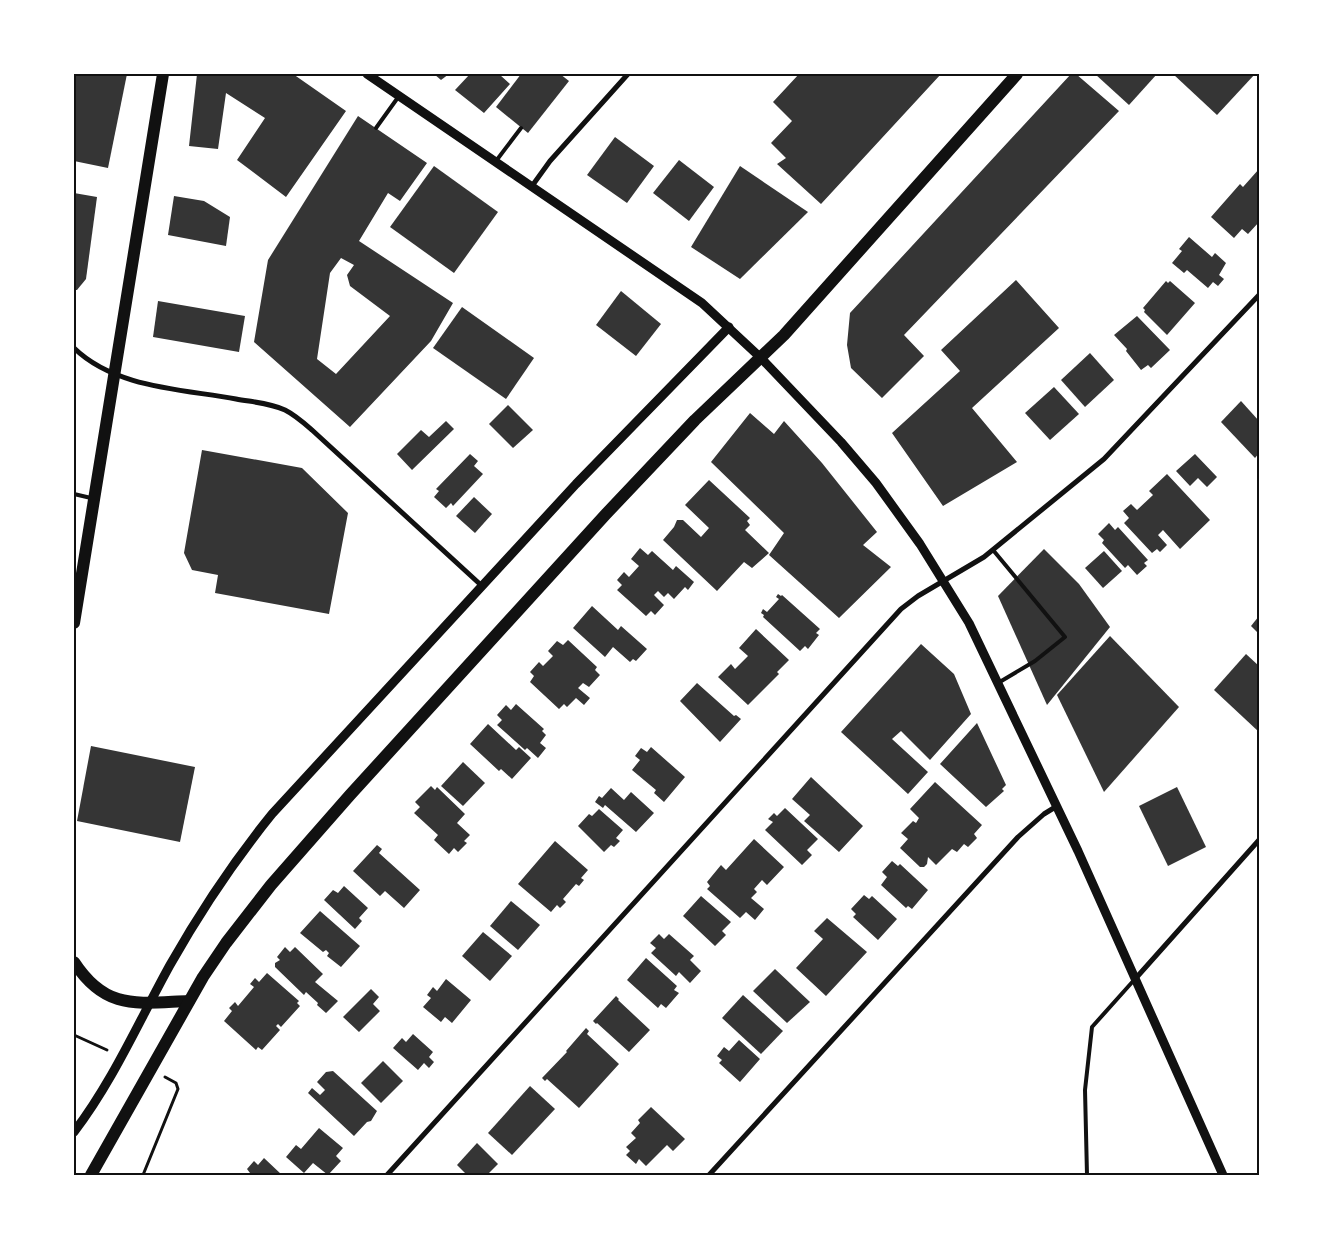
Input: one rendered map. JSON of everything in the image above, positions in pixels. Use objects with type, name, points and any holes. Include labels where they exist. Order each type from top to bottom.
[{"type":"main road","points":[[74,623],[164,74]]},
{"type":"main road","points":[[91,1175],[189,1001],[226,943],[309,841],[606,514],[695,420],[760,358],[827,288],[1017,74]]},
{"type":"main road","points":[[74,962],[86,980],[100,992],[117,1000],[150,1003],[189,1001]]},
{"type":"street","points":[[367,74],[702,303],[760,358],[841,442],[876,483],[969,622],[1057,806],[1223,1175]]},
{"type":"street","points":[[532,186],[550,161],[628,74]]},
{"type":"street","points":[[387,1175],[895,615],[910,602],[993,550],[1104,459],[1259,295]]},
{"type":"street","points":[[74,1132],[113,1074],[194,924],[260,829],[576,484],[729,327]]},
{"type":"street","points":[[74,348],[85,359],[114,373],[142,382],[263,403],[292,414],[319,436],[482,586]]},
{"type":"street","points":[[709,1175],[1018,837],[1044,814],[1057,806]]},
{"type":"street","points":[[1136,978],[1259,840]]},
{"type":"lane","points":[[376,128],[399,96]]},
{"type":"lane","points":[[496,161],[521,128]]},
{"type":"lane","points":[[74,494],[94,499]]},
{"type":"lane","points":[[993,550],[1065,637],[1035,661],[998,682]]},
{"type":"lane","points":[[1087,1175],[1085,1090],[1092,1027],[1136,978]]},
{"type":"path","points":[[74,1035],[112,1052]]},
{"type":"path","points":[[143,1175],[178,1089],[176,1084],[167,1078]]},
{"type":"building","points":[[74,74],[127,74],[108,168],[74,161]]},
{"type":"building","points":[[197,74],[293,74],[346,111],[286,197],[237,160],[265,118],[226,93],[218,149],[189,146]]},
{"type":"building","points":[[434,74],[449,74],[441,80]]},
{"type":"building","points":[[470,74],[501,74],[510,84],[484,113],[455,90]]},
{"type":"building","points":[[521,74],[560,74],[569,81],[528,133],[496,107]]},
{"type":"building","points":[[799,74],[941,74],[821,204],[777,164],[786,158],[771,143],[792,121],[773,102]]},
{"type":"building","points":[[1071,74],[1076,74],[1119,111],[904,335],[924,356],[882,398],[851,368],[847,345],[850,313]]},
{"type":"building","points":[[1095,74],[1157,74],[1129,105]]},
{"type":"building","points":[[1173,74],[1255,74],[1217,115]]},
{"type":"building","points":[[358,116],[427,163],[400,201],[388,193],[359,241],[453,303],[431,341],[350,427],[254,342],[268,260]],"holes":[[[341,258],[354,265],[347,275],[350,286],[390,316],[336,374],[317,359],[330,273]]]},
{"type":"building","points":[[615,137],[654,166],[627,203],[587,175]]},
{"type":"building","points":[[679,160],[714,187],[689,221],[653,193]]},
{"type":"building","points":[[434,166],[498,212],[454,273],[390,227]]},
{"type":"building","points":[[740,166],[808,212],[740,279],[691,247]]},
{"type":"building","points":[[1259,169],[1259,222],[1248,234],[1242,229],[1234,238],[1211,217],[1240,184],[1243,187]]},
{"type":"building","points":[[74,193],[97,197],[86,279],[77,290],[74,290]]},
{"type":"building","points":[[174,196],[204,201],[230,217],[226,246],[168,235]]},
{"type":"building","points":[[1189,237],[1212,257],[1215,253],[1226,263],[1219,275],[1224,279],[1218,286],[1213,282],[1208,288],[1187,270],[1184,273],[1172,263],[1182,251],[1179,249]]},
{"type":"building","points":[[1016,280],[1059,328],[972,408],[1017,462],[943,506],[892,433],[960,371],[941,350]]},
{"type":"building","points":[[1166,281],[1168,283],[1170,281],[1195,303],[1167,335],[1144,312],[1143,308]]},
{"type":"building","points":[[621,291],[661,324],[636,356],[596,325]]},
{"type":"building","points":[[158,301],[245,316],[239,352],[153,337]]},
{"type":"building","points":[[462,307],[534,358],[506,399],[433,348]]},
{"type":"building","points":[[1137,316],[1170,350],[1151,368],[1148,365],[1141,370],[1126,351],[1127,349],[1114,335]]},
{"type":"building","points":[[1090,353],[1114,380],[1085,407],[1061,380]]},
{"type":"building","points":[[1054,387],[1079,414],[1050,440],[1025,413]]},
{"type":"building","points":[[1241,401],[1259,421],[1259,453],[1255,458],[1221,422]]},
{"type":"building","points":[[508,405],[533,430],[513,448],[489,424]]},
{"type":"building","points":[[750,413],[774,434],[784,421],[822,463],[877,532],[863,545],[891,567],[839,618],[769,555],[784,533],[711,462]]},
{"type":"building","points":[[446,421],[454,429],[412,470],[397,454],[421,430],[429,437]]},
{"type":"building","points":[[202,450],[302,468],[348,513],[329,614],[215,593],[218,575],[192,570],[184,553]]},
{"type":"building","points":[[470,454],[478,461],[474,466],[483,474],[453,506],[451,503],[446,508],[434,497],[439,491],[436,489]]},
{"type":"building","points":[[1195,454],[1217,477],[1207,487],[1198,478],[1190,486],[1176,471]]},
{"type":"building","points":[[1167,474],[1210,520],[1180,549],[1163,530],[1158,535],[1167,545],[1160,552],[1157,549],[1152,553],[1124,523],[1129,518],[1123,511],[1131,504],[1137,510],[1153,495],[1149,491]]},
{"type":"building","points":[[709,480],[750,518],[747,521],[750,525],[745,530],[769,553],[752,568],[744,562],[717,591],[663,540],[674,527],[677,520],[683,520],[701,537],[709,528],[685,505]]},
{"type":"building","points":[[474,497],[492,514],[475,533],[456,516]]},
{"type":"building","points":[[1109,523],[1115,530],[1118,527],[1148,560],[1144,563],[1147,566],[1137,575],[1128,565],[1125,568],[1102,543],[1104,540],[1098,534]]},
{"type":"building","points":[[640,548],[648,555],[652,551],[673,570],[676,566],[694,582],[688,590],[685,587],[674,599],[668,593],[664,597],[658,591],[654,595],[664,605],[655,615],[651,611],[646,616],[617,590],[622,585],[617,580],[624,572],[629,577],[639,566],[631,559]]},
{"type":"building","points":[[1044,549],[1079,584],[1110,627],[1047,705],[998,596]]},
{"type":"building","points":[[1104,551],[1122,571],[1103,588],[1085,568]]},
{"type":"building","points":[[778,594],[782,595],[820,629],[816,633],[819,635],[808,649],[805,646],[800,651],[763,617],[764,615],[761,613],[763,609],[767,612],[779,599],[776,597]]},
{"type":"building","points":[[592,606],[618,630],[621,626],[647,649],[636,661],[633,659],[630,662],[613,647],[605,657],[573,628]]},
{"type":"building","points":[[1259,616],[1259,634],[1251,626]]},
{"type":"building","points":[[756,629],[789,660],[777,672],[779,674],[748,705],[718,677],[731,664],[735,669],[748,656],[739,648]]},
{"type":"building","points":[[1110,636],[1179,707],[1104,792],[1057,695]]},
{"type":"building","points":[[568,640],[597,667],[595,670],[600,675],[589,687],[583,683],[578,688],[590,698],[584,705],[576,698],[567,707],[564,704],[559,709],[530,682],[534,676],[530,672],[539,662],[543,666],[553,656],[548,651],[557,641],[563,645]]},
{"type":"building","points":[[921,644],[954,674],[971,714],[930,760],[901,731],[892,739],[928,772],[908,794],[841,732]]},
{"type":"building","points":[[1246,654],[1259,666],[1259,732],[1214,690]]},
{"type":"building","points":[[697,683],[734,716],[736,715],[741,719],[720,742],[680,701]]},
{"type":"building","points":[[516,704],[544,729],[542,731],[546,735],[540,743],[546,748],[538,758],[527,748],[525,750],[497,725],[502,720],[497,715],[506,705],[511,710]]},
{"type":"building","points":[[977,723],[1006,785],[1002,789],[1004,791],[986,807],[940,764]]},
{"type":"building","points":[[488,724],[516,750],[519,747],[531,758],[512,779],[501,769],[499,771],[470,744]]},
{"type":"building","points":[[91,746],[195,767],[180,842],[77,821]]},
{"type":"building","points":[[651,747],[685,777],[664,802],[654,793],[656,790],[632,770],[640,760],[635,756],[641,748],[647,752]]},
{"type":"building","points":[[463,762],[485,783],[463,806],[441,786]]},
{"type":"building","points":[[811,777],[863,826],[839,852],[804,821],[810,815],[792,799]]},
{"type":"building","points":[[935,782],[982,825],[974,834],[977,838],[968,847],[964,844],[957,852],[952,849],[936,865],[928,857],[927,864],[924,867],[920,867],[900,848],[908,839],[901,833],[913,821],[916,823],[919,818],[910,809]]},
{"type":"building","points":[[431,786],[435,790],[437,787],[465,814],[457,823],[470,835],[464,841],[467,843],[458,852],[454,848],[449,854],[434,840],[438,835],[414,813],[420,807],[415,802]]},
{"type":"building","points":[[1177,787],[1206,847],[1168,866],[1139,806]]},
{"type":"building","points":[[611,788],[624,800],[631,792],[654,813],[636,832],[605,805],[603,808],[595,802],[599,796],[602,798]]},
{"type":"building","points":[[785,808],[818,839],[807,850],[812,855],[802,865],[765,830],[773,822],[768,819],[774,813],[777,816]]},
{"type":"building","points":[[599,809],[623,830],[616,838],[620,841],[614,847],[611,845],[604,852],[578,826],[589,814],[592,816]]},
{"type":"building","points":[[754,839],[784,867],[767,885],[762,880],[754,889],[757,892],[751,898],[764,909],[755,920],[746,912],[740,918],[707,889],[710,886],[707,882],[721,865],[726,870]]},
{"type":"building","points":[[555,841],[588,870],[581,878],[584,880],[579,886],[576,884],[563,899],[566,902],[560,908],[557,905],[551,912],[518,884]]},
{"type":"building","points":[[377,845],[382,849],[379,853],[420,890],[404,908],[385,891],[380,896],[353,871]]},
{"type":"building","points":[[892,861],[898,866],[900,864],[928,890],[912,909],[908,906],[906,908],[881,885],[887,877],[882,872]]},
{"type":"building","points":[[344,886],[368,908],[359,918],[362,921],[355,929],[324,900],[333,890],[338,893]]},
{"type":"building","points":[[864,895],[869,899],[872,896],[897,919],[878,940],[853,917],[856,914],[851,909]]},
{"type":"building","points":[[701,896],[731,922],[722,931],[726,935],[715,946],[683,916]]},
{"type":"building","points":[[511,901],[540,925],[518,950],[490,926]]},
{"type":"building","points":[[320,911],[360,946],[341,967],[327,956],[329,953],[326,950],[323,952],[300,933]]},
{"type":"building","points":[[827,918],[867,952],[826,996],[796,968],[823,939],[814,931]]},
{"type":"building","points":[[483,932],[512,956],[490,981],[462,956]]},
{"type":"building","points":[[659,934],[664,939],[669,934],[694,956],[690,960],[701,971],[690,983],[679,972],[676,976],[651,953],[656,948],[650,943]]},
{"type":"building","points":[[285,947],[290,952],[295,947],[323,974],[315,982],[338,1001],[326,1013],[306,992],[304,995],[275,967],[275,963],[280,960],[277,957]]},
{"type":"building","points":[[646,958],[677,986],[674,990],[679,993],[666,1008],[661,1004],[658,1008],[627,980]]},
{"type":"building","points":[[775,969],[810,1002],[787,1023],[753,991]]},
{"type":"building","points":[[267,973],[299,1001],[297,1003],[300,1006],[281,1027],[278,1024],[276,1026],[280,1030],[262,1050],[258,1047],[256,1050],[224,1021],[232,1011],[229,1008],[235,1002],[238,1006],[254,987],[250,984],[255,978],[259,982]]},
{"type":"building","points":[[446,979],[471,1000],[452,1023],[445,1017],[441,1022],[423,1007],[431,998],[427,995],[433,987],[437,991]]},
{"type":"building","points":[[371,989],[379,997],[373,1004],[380,1011],[359,1032],[343,1017]]},
{"type":"building","points":[[743,995],[783,1031],[761,1054],[722,1018]]},
{"type":"building","points":[[616,996],[650,1030],[629,1052],[593,1021]]},
{"type":"building","points":[[586,1028],[589,1031],[587,1034],[619,1064],[579,1108],[547,1079],[545,1081],[542,1078],[567,1052]]},
{"type":"building","points":[[413,1034],[433,1052],[429,1057],[434,1062],[429,1068],[424,1063],[418,1070],[393,1048],[402,1038],[406,1042]]},
{"type":"building","points":[[739,1040],[760,1059],[740,1082],[719,1063],[722,1060],[717,1056],[724,1047],[729,1051]]},
{"type":"building","points":[[383,1061],[403,1081],[381,1103],[361,1083]]},
{"type":"building","points":[[333,1071],[377,1111],[371,1121],[367,1122],[354,1136],[308,1093],[312,1088],[320,1095],[325,1090],[317,1082],[326,1072]]},
{"type":"building","points":[[530,1086],[555,1109],[512,1155],[488,1133]]},
{"type":"building","points":[[651,1107],[685,1139],[673,1151],[667,1145],[646,1166],[639,1159],[636,1164],[626,1155],[630,1151],[626,1147],[636,1138],[631,1133],[640,1123],[638,1120]]},
{"type":"building","points":[[319,1128],[343,1148],[336,1156],[341,1161],[328,1175],[313,1163],[304,1173],[286,1157],[296,1145],[301,1149]]},
{"type":"building","points":[[477,1143],[498,1164],[487,1175],[467,1175],[457,1165]]},
{"type":"building","points":[[264,1158],[282,1175],[248,1175],[250,1173],[247,1169],[254,1161],[258,1165]]}]
